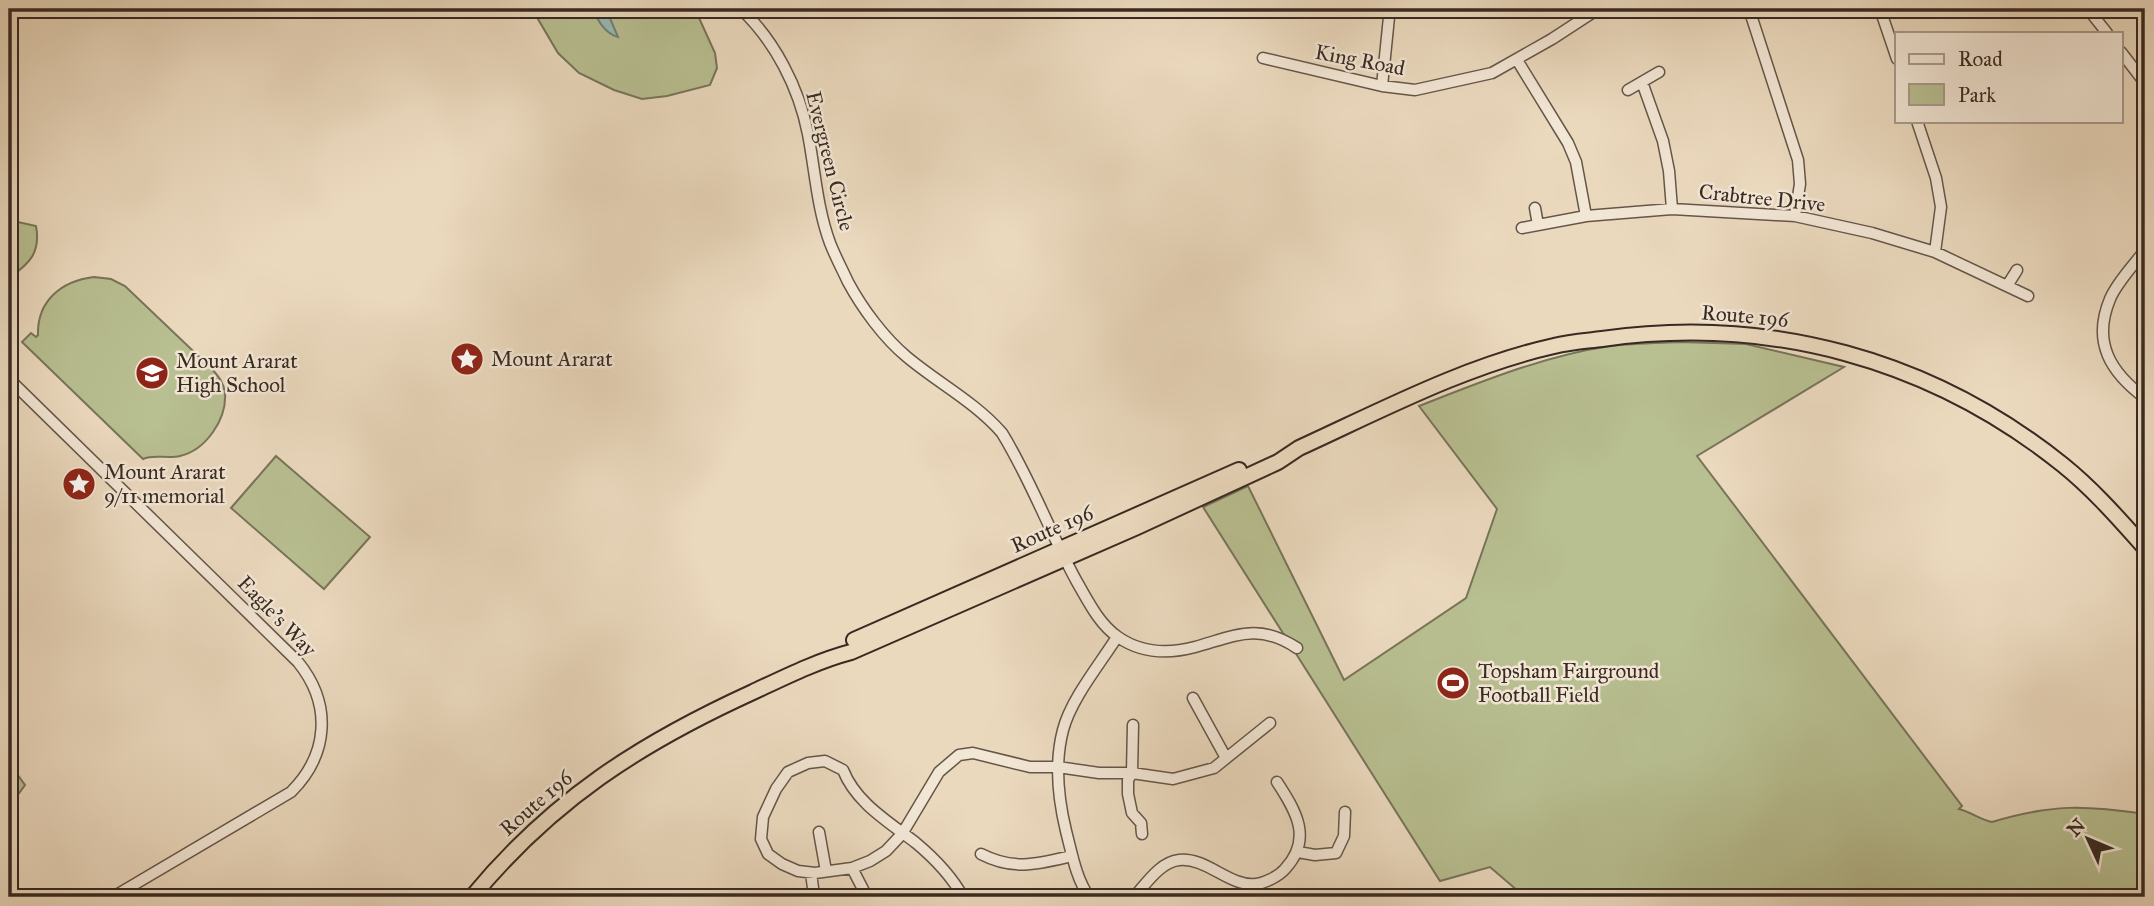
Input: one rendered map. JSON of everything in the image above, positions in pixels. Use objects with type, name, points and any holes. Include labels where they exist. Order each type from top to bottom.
[{"type":"highway","name":"Route 196","points":[[472,897],[535,829],[607,771],[658,738],[827,659],[847,644],[1061,553],[1274,455],[1299,448],[1489,364],[1556,345],[1643,333],[1738,333],[1780,338],[1839,351],[1906,372],[1955,394],[2014,429],[2065,467],[2103,501],[2145,548]]},
{"type":"street","name":"Evergreen Circle","points":[[741,9],[763,33],[790,77],[807,132],[827,232],[849,284],[876,322],[906,356],[990,419],[1003,433],[1061,553],[1096,615],[1117,637]]},
{"type":"street","points":[[1382,86],[1388,9]]},
{"type":"street","name":"King Road","points":[[1263,58],[1382,86],[1415,90],[1492,74],[1598,9]]},
{"type":"street","points":[[1749,9],[1798,160],[1800,184],[1795,216]]},
{"type":"street","points":[[1880,9],[1895,53]]},
{"type":"street","points":[[2088,9],[2106,32]]},
{"type":"street","points":[[2122,53],[2145,83]]},
{"type":"street","points":[[1517,60],[1568,143],[1576,162],[1586,216]]},
{"type":"street","points":[[1628,90],[1658,72]]},
{"type":"street","points":[[1642,82],[1663,141],[1672,209]]},
{"type":"street","points":[[1917,122],[1936,177],[1941,207],[1935,252]]},
{"type":"street","points":[[1535,208],[1538,225]]},
{"type":"street","name":"Crabtree Drive","points":[[1522,228],[1586,216],[1672,209],[1795,216],[1872,233],[1935,252],[2028,296]]},
{"type":"street","points":[[2145,250],[2110,297],[2102,325],[2107,359],[2131,388],[2145,398]]},
{"type":"street","points":[[2007,286],[2017,270]]},
{"type":"street","name":"Eagle's Way","points":[[9,379],[298,662],[312,683],[320,707],[321,729],[316,755],[307,775],[291,792],[113,897]]},
{"type":"street","points":[[1089,897],[1072,856],[1060,806],[1058,767],[1063,728],[1073,706],[1117,637],[1149,650],[1175,652],[1233,634],[1265,633],[1297,648]]},
{"type":"street","points":[[1193,698],[1226,758]]},
{"type":"street","points":[[963,897],[932,857],[902,834],[861,799],[849,785],[843,770],[825,761],[808,763],[788,772],[776,789],[763,817],[761,839],[768,854],[798,871],[826,872],[852,868],[886,851],[902,834],[939,772],[959,755],[973,752],[1030,767],[1132,773],[1173,779],[1214,768],[1270,723]]},
{"type":"street","points":[[1133,725],[1132,773],[1128,780],[1128,794],[1132,813],[1141,823],[1142,834]]},
{"type":"street","points":[[1134,897],[1156,872],[1168,863],[1178,860],[1189,860],[1245,882],[1257,884],[1280,874],[1298,852],[1299,829],[1294,808],[1277,782]]},
{"type":"street","points":[[1298,852],[1315,855],[1336,853],[1344,836],[1345,812]]},
{"type":"street","points":[[819,832],[826,872]]},
{"type":"street","points":[[981,855],[999,863],[1033,865],[1072,856]]},
{"type":"street","points":[[852,868],[867,897]]},
{"type":"street","points":[[811,873],[811,897]]},
{"type":"street","points":[[1257,884],[1259,897]]},
{"type":"green space","points":[[532,9],[695,9],[715,53],[717,68],[710,85],[667,96],[642,99],[614,90],[579,73],[558,53]]},
{"type":"green space","points":[[9,220],[36,226],[37,244],[28,263],[9,278]]},
{"type":"green space","points":[[94,277],[111,279],[125,286],[212,369],[222,383],[225,403],[218,423],[206,440],[189,453],[175,457],[143,459],[22,342],[31,333],[36,337],[38,335],[42,312],[53,295],[71,283]]},
{"type":"green space","points":[[1680,342],[1746,344],[1844,367],[1697,456],[1962,806],[1959,809],[1992,822],[2033,812],[2068,808],[2145,814],[2145,897],[1525,897],[1490,867],[1440,881],[1203,507],[1248,486],[1344,680],[1466,598],[1497,509],[1419,406],[1513,371],[1585,350]]},
{"type":"green space","points":[[276,456],[370,537],[324,589],[231,508]]},
{"type":"green space","points":[[9,763],[25,785],[9,807]]},
{"type":"water","points":[[594,9],[606,9],[618,37],[603,26]]},
{"type":"place","name":"Mount Ararat","points":[[467,359]]},
{"type":"place","name":"Mount Ararat High School","points":[[152,373]]},
{"type":"place","name":"Mount Ararat 9/11 memorial","points":[[79,484]]},
{"type":"place","name":"Topsham Fairground Football Field","points":[[1453,683]]}]
